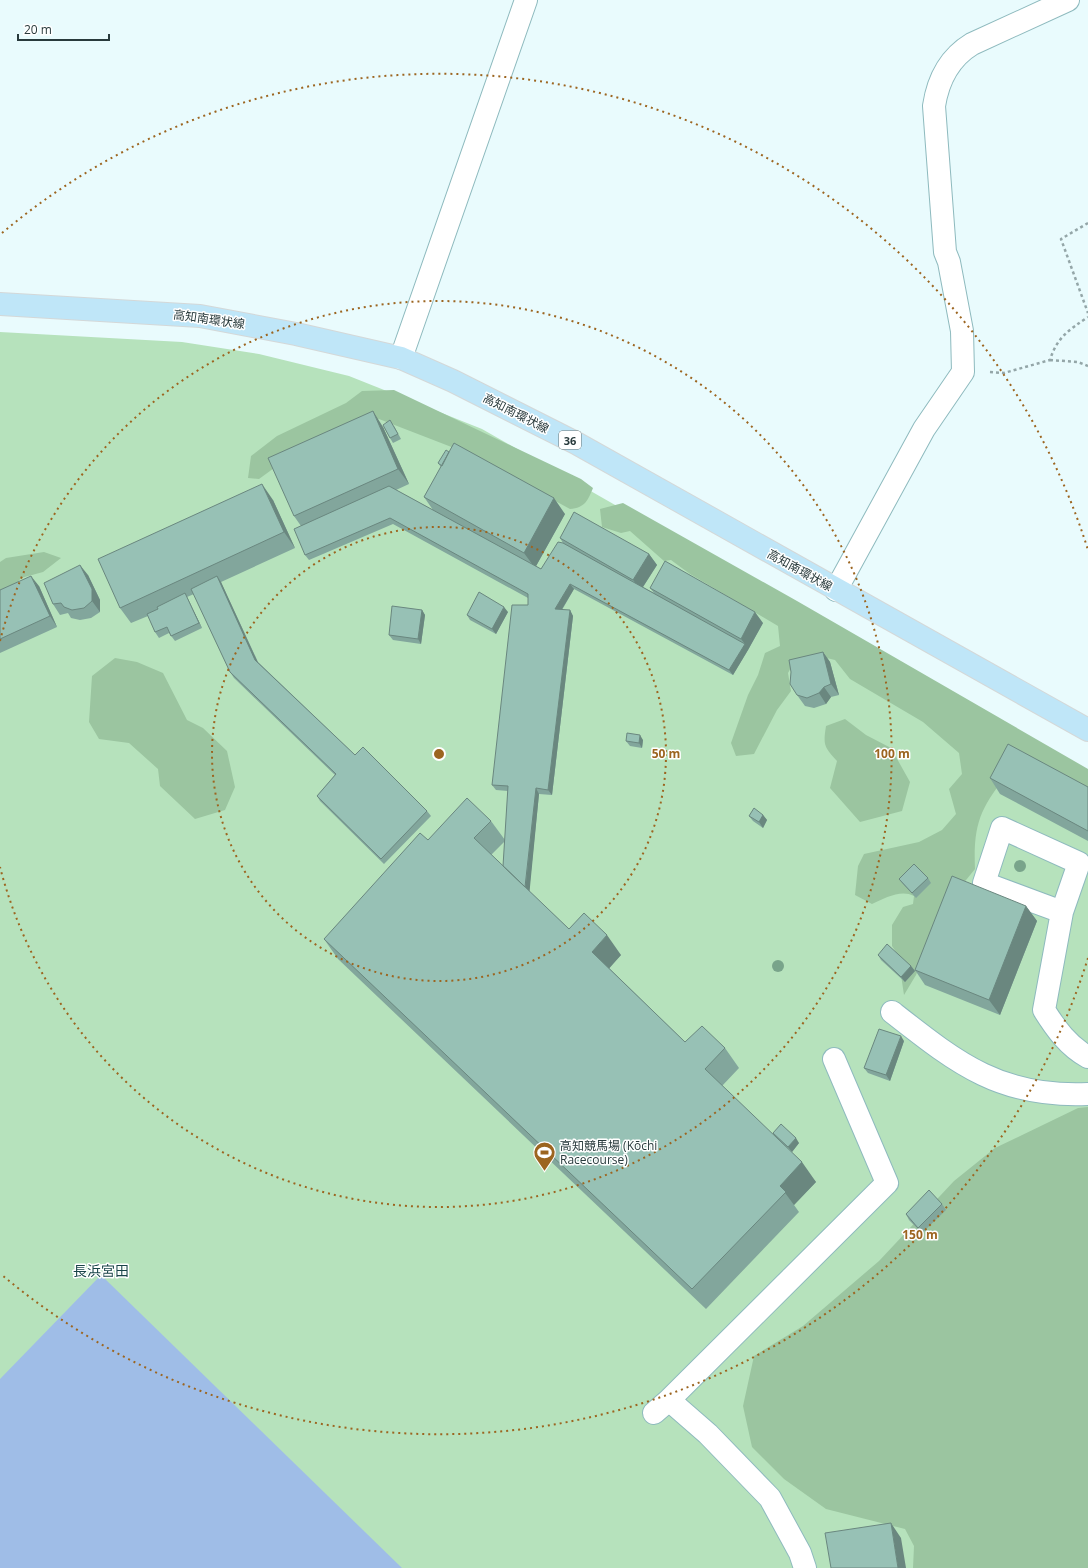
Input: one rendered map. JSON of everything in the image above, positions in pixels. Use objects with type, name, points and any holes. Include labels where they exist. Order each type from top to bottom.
[{"type":"main road","name":"高知南環状線","points":[[0,304],[200,316],[296,334],[402,358],[453,381],[576,443],[1088,730]]},
{"type":"street","points":[[402,358],[526,0]]},
{"type":"street","points":[[836,590],[924,429],[963,372],[962,331],[949,262],[945,252],[934,106],[936,89],[952,61],[962,50],[1068,0]]},
{"type":"street","points":[[1062,912],[984,883],[1002,828],[1079,863],[1062,912],[1044,1010],[1054,1027],[1074,1050],[1088,1057]]},
{"type":"street","points":[[892,1012],[941,1050],[986,1077],[1028,1090],[1062,1095],[1088,1094]]},
{"type":"street","points":[[805,1568],[800,1553],[770,1498],[708,1434],[662,1407],[887,1183],[834,1059]]},
{"type":"path","points":[[1088,223],[1061,239],[1088,313]]},
{"type":"path","points":[[1050,360],[1053,347],[1062,335],[1088,317]]},
{"type":"path","points":[[963,372],[1004,373],[1050,360],[1078,362],[1088,366]]},
{"type":"green space","name":"高知競馬場 (Kōchi Racecourse)","points":[[0,332],[182,342],[259,354],[349,376],[482,429],[1088,775],[1088,1568],[0,1568]]},
{"type":"green space","points":[[394,390],[581,479],[593,488],[589,496],[583,505],[570,509],[467,453],[379,419],[363,417],[281,463],[259,479],[248,478],[251,456],[277,436],[346,403],[362,391]]},
{"type":"green space","points":[[623,503],[797,601],[1088,769],[1088,792],[1009,772],[999,784],[985,806],[977,827],[975,869],[962,885],[950,890],[916,975],[904,995],[898,955],[892,946],[892,925],[903,907],[913,904],[914,896],[904,893],[898,894],[872,904],[855,895],[858,866],[864,854],[919,842],[942,830],[956,814],[949,789],[962,774],[959,753],[923,722],[850,679],[835,660],[818,656],[795,660],[788,673],[791,691],[777,710],[754,754],[736,756],[731,743],[748,695],[758,675],[765,653],[780,646],[778,626],[690,574],[671,560],[664,561],[630,531],[621,533],[602,527],[600,509]]},
{"type":"green space","points":[[44,552],[61,558],[43,572],[21,578],[8,594],[0,597],[0,562],[6,558]]},
{"type":"green space","points":[[115,658],[137,662],[163,673],[187,720],[203,728],[227,751],[235,787],[225,810],[195,819],[160,786],[158,769],[129,743],[99,739],[89,722],[92,676]]},
{"type":"green space","points":[[845,719],[866,735],[891,748],[910,782],[902,811],[860,822],[830,788],[837,761],[827,749],[825,742],[826,726]]},
{"type":"green space","points":[[1088,1107],[1088,1568],[913,1568],[914,1546],[905,1529],[826,1509],[784,1479],[752,1447],[743,1406],[754,1356],[803,1326],[879,1261],[954,1181],[995,1148],[1078,1108]]},
{"type":"water","points":[[101,1275],[402,1568],[0,1568],[0,1379]]},
{"type":"building","points":[[373,411],[398,469],[294,516],[268,458]]},
{"type":"building","points":[[390,420],[398,434],[390,438],[383,425]]},
{"type":"building","points":[[454,443],[554,498],[524,553],[424,497]]},
{"type":"building","points":[[446,450],[449,452],[442,466],[438,463]]},
{"type":"building","points":[[262,484],[284,532],[120,608],[98,559]]},
{"type":"building","points":[[389,486],[541,569],[558,542],[563,543],[745,644],[729,670],[570,584],[555,609],[570,610],[548,790],[536,788],[525,887],[503,866],[508,786],[492,785],[512,605],[528,605],[528,594],[390,518],[305,555],[294,529]]},
{"type":"building","points":[[574,512],[649,554],[633,580],[560,538]]},
{"type":"building","points":[[665,561],[755,612],[741,639],[650,588]]},
{"type":"building","points":[[80,565],[92,589],[92,601],[84,608],[72,610],[64,607],[61,603],[53,604],[44,583]]},
{"type":"building","points":[[31,576],[50,616],[0,639],[0,590]]},
{"type":"building","points":[[217,576],[255,660],[355,755],[363,747],[427,811],[381,859],[317,796],[336,774],[230,672],[191,589]]},
{"type":"building","points":[[479,592],[504,607],[492,629],[467,615]]},
{"type":"building","points":[[185,593],[199,623],[171,636],[167,627],[155,632],[147,614],[158,609],[157,607]]},
{"type":"building","points":[[392,606],[422,610],[418,639],[389,635]]},
{"type":"building","points":[[823,652],[831,684],[824,687],[819,693],[807,698],[797,695],[790,684],[791,672],[789,660]]},
{"type":"building","points":[[627,733],[640,735],[639,743],[626,741]]},
{"type":"building","points":[[1008,744],[1088,787],[1088,831],[990,778]]},
{"type":"building","points":[[467,798],[491,821],[474,838],[569,929],[584,913],[607,935],[592,952],[685,1042],[702,1026],[725,1048],[705,1069],[802,1162],[780,1186],[786,1192],[692,1289],[324,939],[420,833],[428,840]]},
{"type":"building","points":[[754,808],[763,815],[759,822],[749,816]]},
{"type":"building","points":[[914,864],[928,878],[912,893],[899,879]]},
{"type":"building","points":[[952,876],[1026,906],[989,1000],[915,970]]},
{"type":"building","points":[[887,944],[911,966],[901,977],[878,955]]},
{"type":"building","points":[[879,1029],[901,1036],[886,1075],[864,1068]]},
{"type":"building","points":[[781,1124],[796,1138],[788,1147],[773,1133]]},
{"type":"building","points":[[929,1190],[942,1204],[918,1228],[906,1214]]},
{"type":"building","points":[[891,1523],[898,1568],[831,1568],[825,1533]]},
{"type":"place","name":"高知競馬場 (Kōchi Racecourse)","points":[[544,1172]]},
{"type":"district","name":"長浜宮田","points":[[101,1270]]}]
